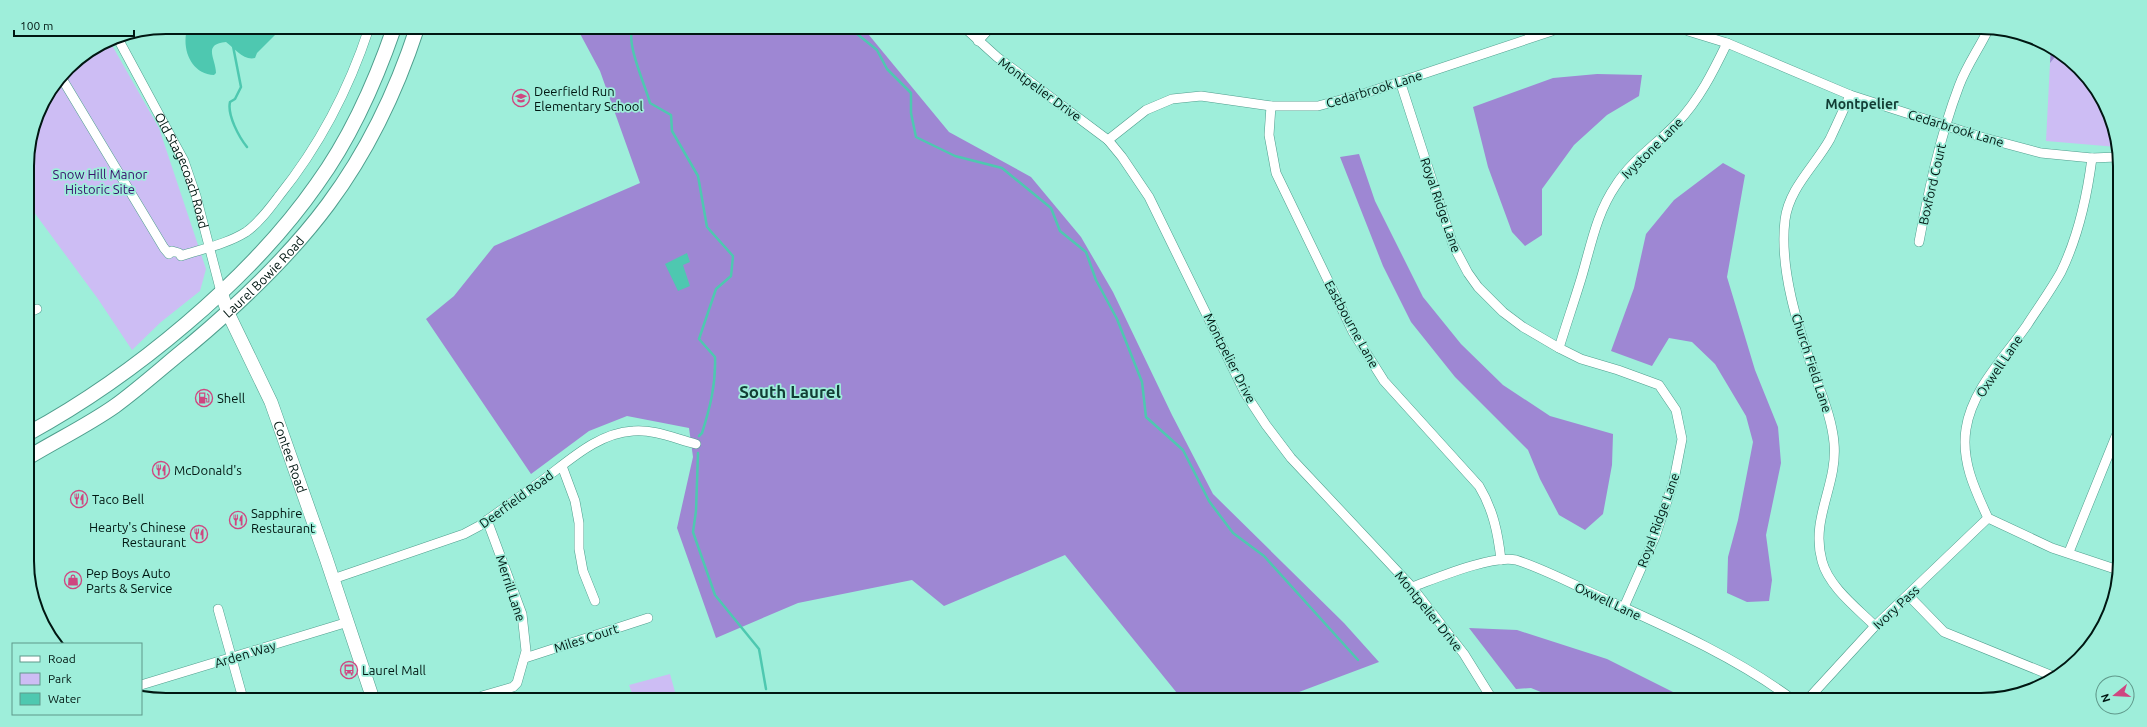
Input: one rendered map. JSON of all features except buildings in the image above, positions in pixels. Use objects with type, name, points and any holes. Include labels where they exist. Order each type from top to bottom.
[{"type":"main road","name":"Laurel Bowie Road","points":[[34,430],[90,396],[134,364],[221,292],[278,234],[325,172],[363,106],[392,34]]},
{"type":"main road","name":"Laurel Bowie Road","points":[[34,454],[114,406],[163,369],[228,313],[285,258],[323,213],[348,178],[367,147],[394,92],[415,34]]},
{"type":"street","points":[[64,82],[148,224],[169,254],[172,251],[179,253],[181,256],[210,247],[239,235],[251,228],[270,208],[300,170],[340,103],[367,34]]},
{"type":"street","name":"Montpelier Drive","points":[[971,34],[997,57],[1108,140],[1122,157],[1149,197],[1245,392],[1266,425],[1291,458],[1412,587],[1464,654],[1486,693]]},
{"type":"street","points":[[978,41],[984,34]]},
{"type":"street","name":"Cedarbrook Lane","points":[[1108,140],[1146,110],[1172,99],[1194,96],[1212,97],[1271,106],[1306,107],[1328,104],[1400,82],[1543,34]]},
{"type":"street","name":"Cedarbrook Lane","points":[[1698,34],[1727,43],[1850,95],[1946,126],[2041,153],[2092,158],[2112,157]]},
{"type":"street","name":"Boxford Court","points":[[1919,242],[1930,184],[1946,126],[1959,86],[1986,34]]},
{"type":"street","name":"Old Stagecoach Road","points":[[120,42],[184,161],[196,196],[221,292],[228,313]]},
{"type":"street","name":"Ivystone Lane","points":[[1558,348],[1582,278],[1590,242],[1606,200],[1624,173],[1691,108],[1711,77],[1727,43]]},
{"type":"street","name":"Royal Ridge Lane","points":[[1400,82],[1453,245],[1468,273],[1478,287],[1503,312],[1523,327],[1558,348],[1581,359],[1618,370],[1659,385],[1676,410],[1682,439],[1674,480],[1654,537],[1624,607]]},
{"type":"street","name":"Church Field Lane","points":[[1850,95],[1829,139],[1794,191],[1785,218],[1784,252],[1797,318],[1828,412],[1835,444],[1835,459],[1831,481],[1819,522],[1818,535],[1822,562],[1832,580],[1875,626]]},
{"type":"street","name":"Eastbourne Lane","points":[[1271,106],[1269,135],[1276,173],[1353,332],[1384,381],[1479,486],[1495,521],[1501,560]]},
{"type":"street","name":"Oxwell Lane","points":[[1988,518],[1972,480],[1966,461],[1966,429],[1969,417],[1984,385],[2030,321],[2060,272],[2082,212],[2092,158]]},
{"type":"street","name":"Contee Road","points":[[228,313],[271,402],[348,622],[371,693]]},
{"type":"street","name":"Deerfield Road","points":[[333,580],[453,539],[487,520],[597,442],[627,432],[649,432],[696,444]]},
{"type":"street","points":[[2069,552],[2113,443]]},
{"type":"street","points":[[562,466],[575,501],[579,523],[579,549],[583,570],[595,601]]},
{"type":"street","points":[[1988,518],[2034,540],[2113,568]]},
{"type":"street","name":"Ivory Pass","points":[[1814,693],[1875,626],[1988,518]]},
{"type":"street","name":"Merrill Lane","points":[[487,520],[522,614],[525,635],[525,658],[517,683],[513,687],[492,693]]},
{"type":"street","name":"Oxwell Lane","points":[[1412,587],[1444,575],[1501,560],[1512,559],[1528,564],[1624,607],[1752,671],[1783,693]]},
{"type":"street","points":[[1908,596],[1944,632],[2048,674]]},
{"type":"street","points":[[218,609],[233,658],[232,667],[241,693]]},
{"type":"street","name":"Miles Court","points":[[525,658],[648,618]]},
{"type":"street","name":"Arden Way","points":[[142,685],[348,622]]},
{"type":"green space","name":"Snow Hill Manor Historic Site","points":[[112,46],[159,128],[206,269],[200,291],[161,322],[132,350],[98,299],[34,212],[34,157],[38,132],[44,115],[61,86],[79,67],[93,56]]},
{"type":"green space","points":[[2055,57],[2061,61],[2080,79],[2091,93],[2106,123],[2111,147],[2046,141],[2050,63]]},
{"type":"green space","points":[[670,674],[675,692],[632,693],[629,685]]},
{"type":"shaded area","points":[[580,34],[868,34],[949,132],[1031,177],[1081,237],[1113,292],[1172,415],[1213,494],[1344,623],[1379,662],[1296,693],[1177,693],[1065,555],[944,606],[912,580],[798,603],[716,638],[677,528],[693,457],[689,428],[627,416],[589,431],[531,474],[426,319],[454,296],[494,246],[640,183],[600,71]]},
{"type":"shaded area","points":[[2051,54],[2055,57],[2050,63]]},
{"type":"shaded area","points":[[1597,74],[1642,75],[1639,96],[1607,115],[1574,145],[1542,189],[1542,235],[1525,246],[1512,232],[1488,167],[1473,107],[1553,78]]},
{"type":"shaded area","points":[[1359,154],[1375,201],[1423,297],[1461,344],[1503,385],[1550,416],[1613,434],[1612,465],[1603,514],[1585,530],[1559,515],[1540,479],[1528,450],[1455,377],[1411,322],[1383,266],[1340,157]]},
{"type":"shaded area","points":[[1723,163],[1745,175],[1727,277],[1755,370],[1778,427],[1781,463],[1766,535],[1772,580],[1769,601],[1747,602],[1727,593],[1728,557],[1738,520],[1753,442],[1746,416],[1715,364],[1692,342],[1669,338],[1652,366],[1611,351],[1634,288],[1646,234],[1674,200]]},
{"type":"shaded area","points":[[1469,628],[1517,630],[1607,659],[1675,693],[1543,693],[1531,688],[1516,689]]},
{"type":"water","points":[[186,34],[276,34],[257,53],[255,58],[247,58],[243,56],[226,42],[219,43],[214,46],[212,53],[216,73],[214,75],[207,74],[195,67],[188,55],[185,41]]},
{"type":"water","points":[[687,253],[690,262],[683,265],[690,286],[678,291],[665,264]]},
{"type":"waterway","points":[[631,34],[634,54],[650,103],[671,115],[672,131],[698,176],[707,227],[733,256],[731,276],[716,289],[699,339],[715,357],[710,405],[702,433],[699,436]]},
{"type":"waterway","points":[[857,34],[877,50],[887,69],[911,93],[911,113],[916,137],[955,156],[1002,168],[1051,208],[1060,231],[1086,252],[1096,280],[1117,319],[1142,382],[1146,417],[1183,450],[1209,501],[1233,533],[1264,556],[1358,660]]},
{"type":"waterway","points":[[233,46],[241,87],[235,99],[230,102],[230,113],[237,132],[247,147]]},
{"type":"waterway","points":[[698,453],[696,511],[693,532],[715,595],[759,649],[766,689]]},
{"type":"place","name":"Deerfield Run Elementary School","points":[[521,98]]},
{"type":"place","name":"Shell","points":[[204,398]]},
{"type":"place","name":"McDonald's","points":[[161,470]]},
{"type":"place","name":"Taco Bell","points":[[79,499]]},
{"type":"place","name":"Sapphire Restaurant","points":[[238,520]]},
{"type":"place","name":"Hearty's Chinese Restaurant","points":[[199,534]]},
{"type":"place","name":"Pep Boys Auto Parts & Service","points":[[73,580]]},
{"type":"place","name":"Laurel Mall","points":[[349,670]]},
{"type":"district","name":"Montpelier","points":[[1862,104]]},
{"type":"district","name":"South Laurel","points":[[790,392]]}]
